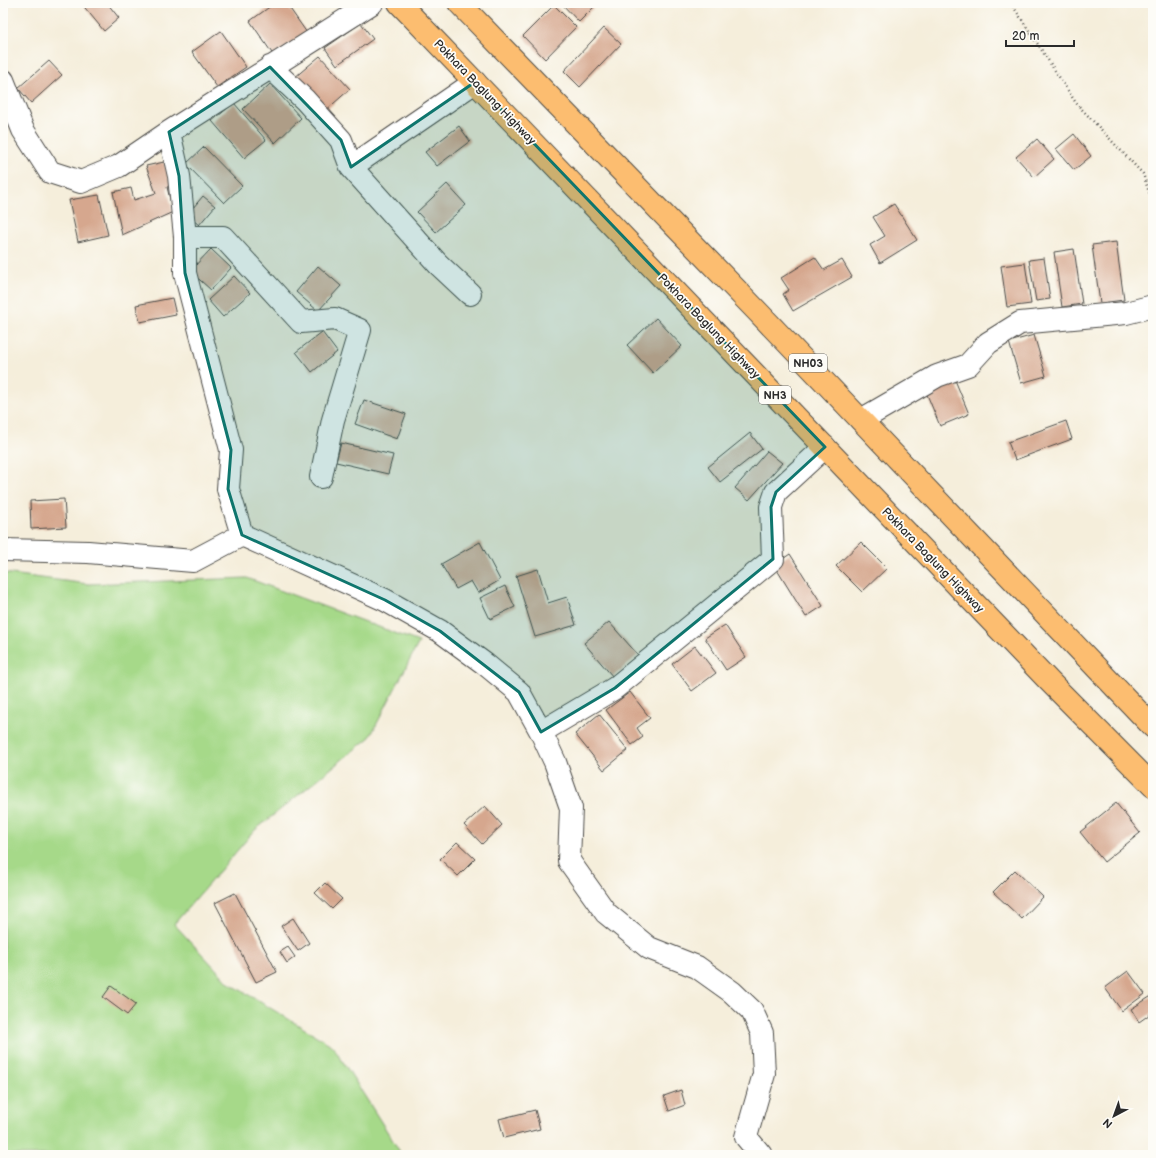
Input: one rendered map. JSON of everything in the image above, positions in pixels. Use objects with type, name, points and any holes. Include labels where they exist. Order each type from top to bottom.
[{"type":"highway","name":"Pokhara Baglung Highway","points":[[400,3],[1050,682],[1153,786]]},
{"type":"highway","name":"NH03","points":[[459,3],[639,187],[1153,727]]},
{"type":"street","points":[[3,80],[23,130],[50,172],[81,182],[119,166],[169,132],[270,67],[307,46],[372,3]]},
{"type":"street","points":[[270,67],[305,100],[341,140],[351,167],[438,264],[470,294]]},
{"type":"street","points":[[351,167],[475,82]]},
{"type":"street","points":[[169,132],[179,176],[185,237],[185,273],[231,450],[228,489],[242,535],[384,600],[440,631],[485,664],[519,692],[541,732],[555,762],[571,808],[570,861],[606,913],[649,948],[697,967],[732,992],[752,1011],[762,1033],[764,1074],[746,1137],[761,1155]]},
{"type":"street","points":[[185,237],[223,237],[301,322],[335,319],[360,330],[333,420],[321,477]]},
{"type":"street","points":[[861,420],[937,376],[968,365],[988,343],[1020,323],[1126,313],[1153,306]]},
{"type":"street","points":[[541,732],[615,688],[773,559],[771,507],[776,492],[826,447]]},
{"type":"street","points":[[3,550],[88,552],[192,562],[242,535]]},
{"type":"path","points":[[1011,3],[1076,103],[1143,174],[1153,204]]},
{"type":"highlighted area","points":[[270,67],[341,140],[351,167],[475,82],[825,447],[776,492],[771,507],[773,559],[615,688],[541,732],[519,692],[440,631],[385,600],[242,535],[228,489],[231,450],[185,273],[179,176],[169,132]]},
{"type":"green space","points":[[3,573],[88,584],[247,578],[419,642],[370,737],[255,830],[174,924],[229,983],[333,1046],[402,1155],[3,1155]]},
{"type":"building","points":[[81,3],[107,3],[119,18],[104,31]]},
{"type":"building","points":[[275,3],[286,3],[307,33],[274,56],[250,21]]},
{"type":"building","points":[[561,3],[598,3],[579,22]]},
{"type":"building","points":[[554,5],[576,27],[545,59],[523,36]]},
{"type":"building","points":[[361,23],[373,39],[337,65],[325,48]]},
{"type":"building","points":[[604,28],[621,44],[580,87],[564,71]]},
{"type":"building","points":[[221,31],[246,67],[217,87],[192,52]]},
{"type":"building","points":[[320,56],[350,89],[324,112],[294,78]]},
{"type":"building","points":[[49,61],[62,75],[31,103],[18,88]]},
{"type":"building","points":[[270,84],[301,118],[275,143],[243,109]]},
{"type":"building","points":[[234,103],[266,140],[244,158],[212,121]]},
{"type":"building","points":[[459,126],[470,141],[437,166],[425,152]]},
{"type":"building","points":[[1074,134],[1091,156],[1074,170],[1056,149]]},
{"type":"building","points":[[1037,139],[1054,159],[1034,177],[1016,157]]},
{"type":"building","points":[[204,147],[242,186],[224,203],[186,164]]},
{"type":"building","points":[[164,162],[172,186],[167,187],[173,212],[122,235],[113,192],[131,188],[134,200],[156,193],[146,166]]},
{"type":"building","points":[[447,184],[466,205],[436,232],[417,212]]},
{"type":"building","points":[[99,195],[108,235],[78,242],[69,200]]},
{"type":"building","points":[[203,196],[215,206],[199,225],[187,215]]},
{"type":"building","points":[[894,204],[917,240],[880,263],[870,245],[885,236],[873,217]]},
{"type":"building","points":[[1116,242],[1124,300],[1100,303],[1092,245]]},
{"type":"building","points":[[211,249],[231,268],[211,290],[190,271]]},
{"type":"building","points":[[1074,249],[1082,304],[1062,307],[1054,252]]},
{"type":"building","points":[[815,257],[824,270],[842,260],[852,277],[793,311],[783,294],[789,290],[781,278]]},
{"type":"building","points":[[1044,258],[1050,299],[1036,301],[1029,260]]},
{"type":"building","points":[[1025,263],[1031,304],[1007,307],[1001,266]]},
{"type":"building","points":[[318,266],[341,286],[318,311],[296,292]]},
{"type":"building","points":[[234,276],[250,293],[223,317],[208,300]]},
{"type":"building","points":[[172,298],[176,315],[140,322],[136,305]]},
{"type":"building","points":[[656,318],[682,346],[653,373],[627,345]]},
{"type":"building","points":[[322,332],[337,352],[312,372],[296,352]]},
{"type":"building","points":[[1034,335],[1046,376],[1021,383],[1009,342]]},
{"type":"building","points":[[955,380],[969,414],[940,426],[926,392]]},
{"type":"building","points":[[364,400],[406,414],[397,439],[355,424]]},
{"type":"building","points":[[1066,421],[1072,439],[1015,460],[1008,442]]},
{"type":"building","points":[[750,433],[762,449],[720,482],[708,467]]},
{"type":"building","points":[[341,443],[393,455],[388,474],[336,462]]},
{"type":"building","points":[[767,451],[782,463],[749,500],[735,488]]},
{"type":"building","points":[[64,499],[66,527],[31,529],[30,501]]},
{"type":"building","points":[[480,542],[500,580],[478,593],[471,581],[456,589],[441,564]]},
{"type":"building","points":[[861,542],[887,568],[862,592],[836,566]]},
{"type":"building","points":[[790,554],[823,606],[806,617],[774,565]]},
{"type":"building","points":[[538,569],[548,603],[567,597],[576,625],[535,637],[516,576]]},
{"type":"building","points":[[505,586],[515,607],[490,619],[480,598]]},
{"type":"building","points":[[609,622],[638,655],[613,677],[584,643]]},
{"type":"building","points":[[725,625],[746,657],[726,670],[705,638]]},
{"type":"building","points":[[695,646],[716,673],[692,691],[672,664]]},
{"type":"building","points":[[630,692],[650,718],[637,728],[643,737],[632,745],[606,710]]},
{"type":"building","points":[[599,714],[628,750],[604,770],[575,734]]},
{"type":"building","points":[[1116,803],[1140,833],[1104,862],[1080,832]]},
{"type":"building","points":[[485,806],[502,825],[482,844],[464,825]]},
{"type":"building","points":[[457,842],[475,859],[458,876],[440,859]]},
{"type":"building","points":[[1015,870],[1043,897],[1022,919],[993,892]]},
{"type":"building","points":[[325,883],[342,899],[332,909],[315,893]]},
{"type":"building","points":[[235,893],[277,972],[256,982],[215,903]]},
{"type":"building","points":[[293,918],[309,943],[298,951],[281,926]]},
{"type":"building","points":[[288,947],[295,957],[287,963],[280,952]]},
{"type":"building","points":[[1128,971],[1145,994],[1122,1011],[1105,988]]},
{"type":"building","points":[[111,986],[136,1004],[127,1015],[103,997]]},
{"type":"building","points":[[1153,995],[1153,1012],[1139,1022],[1131,1009]]},
{"type":"building","points":[[681,1090],[685,1105],[669,1111],[664,1096]]},
{"type":"building","points":[[535,1110],[540,1129],[504,1138],[499,1119]]}]
